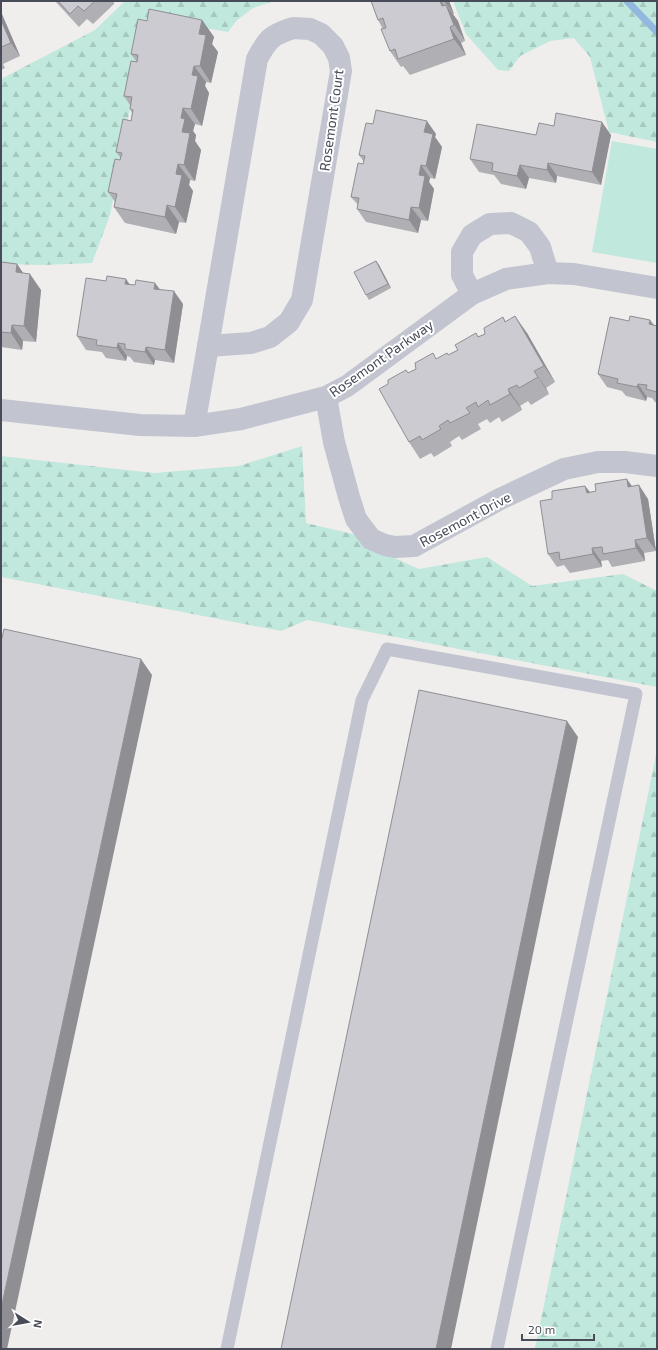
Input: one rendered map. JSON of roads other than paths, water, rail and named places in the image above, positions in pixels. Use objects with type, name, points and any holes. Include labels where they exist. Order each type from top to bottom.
[{"type":"street","name":"Rosemont Court","points":[[194,426],[257,58],[265,44],[277,33],[293,28],[310,29],[322,34],[333,46],[339,58],[341,71],[302,300],[289,322],[270,337],[251,342],[208,346]]},
{"type":"street","points":[[472,294],[462,275],[462,252],[472,235],[490,224],[511,223],[529,232],[540,246],[548,273]]},
{"type":"street","name":"Rosemont Parkway","points":[[1,410],[140,425],[194,426],[241,419],[326,397],[347,386],[472,294],[506,279],[548,273],[574,274],[657,288]]},
{"type":"street","name":"Rosemont Drive","points":[[326,397],[334,442],[348,497],[356,519],[371,539],[385,545],[395,547],[414,546],[443,529],[564,469],[598,462],[625,462],[657,466]]},
{"type":"lane","points":[[227,1349],[362,700],[387,649],[636,694],[497,1349]]},
{"type":"waterway","points":[[627,1],[657,32]]}]
